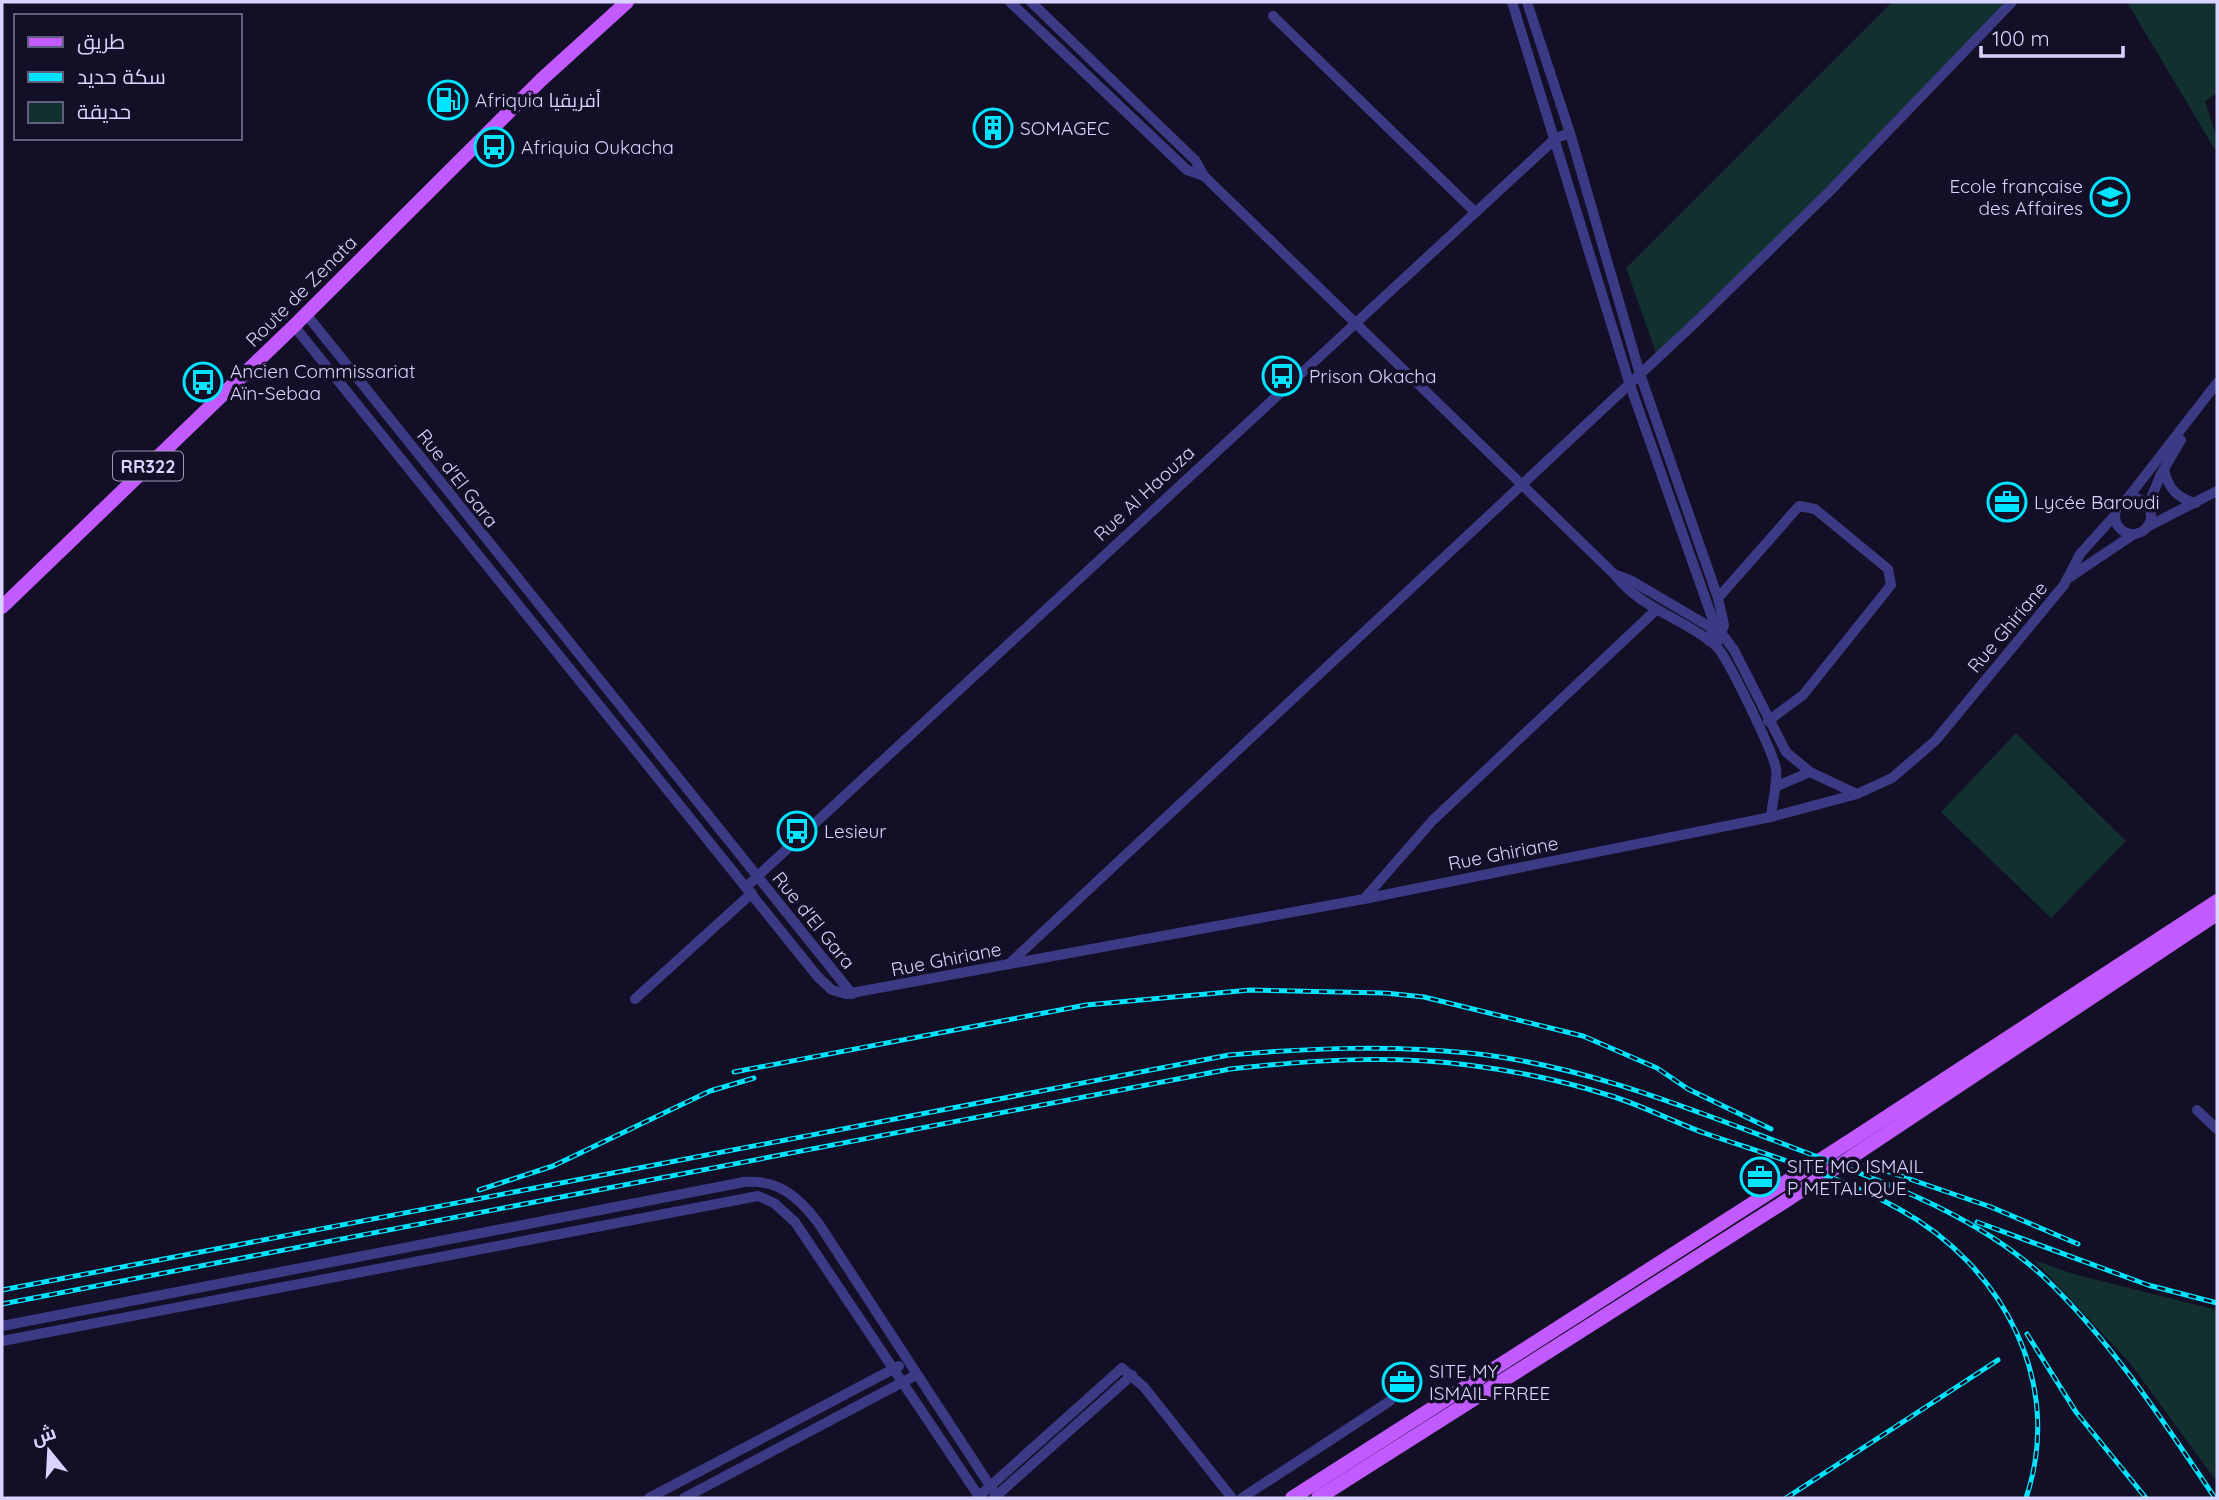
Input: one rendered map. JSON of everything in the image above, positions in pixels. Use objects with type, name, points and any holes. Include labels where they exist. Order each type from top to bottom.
[{"type":"main road","name":"Route de Zenata","points":[[2,607],[294,326],[541,80],[627,2]]},
{"type":"main road","points":[[1292,1498],[1853,1139],[2217,901]]},
{"type":"main road","points":[[1318,1498],[1795,1195],[2217,914]]},
{"type":"street","points":[[1010,2],[1188,170],[1204,176]]},
{"type":"street","points":[[1031,2],[1195,160],[1204,176],[1615,575],[1627,591],[1713,643],[1727,662],[1773,759],[1775,787],[1771,817]]},
{"type":"street","points":[[1512,2],[1630,385],[1718,631]]},
{"type":"street","points":[[1527,2],[1570,133],[1640,374],[1718,598],[1724,622],[1713,643]]},
{"type":"street","points":[[1007,965],[1630,385],[1830,191],[2012,2]]},
{"type":"street","points":[[1273,16],[1475,212]]},
{"type":"street","name":"Rue Al Haouza","points":[[635,999],[749,889],[757,877],[1180,483],[1556,138],[1570,133]]},
{"type":"street","name":"Rue d'El Gara","points":[[306,314],[852,995]]},
{"type":"street","name":"Rue d'El Gara","points":[[294,326],[824,984],[835,992],[852,995]]},
{"type":"street","points":[[2217,383],[2127,499],[2119,505],[2115,515],[2120,529],[2134,534],[2217,491]]},
{"type":"street","points":[[2147,527],[2149,508],[2176,446],[2217,394]]},
{"type":"street","points":[[2164,469],[2167,482],[2176,494],[2196,503]]},
{"type":"street","points":[[438,507],[450,496]]},
{"type":"street","points":[[2127,499],[2141,500],[2149,508],[2183,509]]},
{"type":"street","points":[[1718,598],[1799,506],[1815,509],[1888,569],[1892,585],[1803,695],[1768,722]]},
{"type":"street","name":"Rue Ghiriane","points":[[2070,577],[2080,554],[2115,515]]},
{"type":"street","name":"Rue Ghiriane","points":[[852,995],[1364,899],[1771,817],[1857,794],[1892,778],[1917,759],[2070,577],[2134,534]]},
{"type":"street","points":[[1615,575],[1632,581],[1718,631],[1734,650],[1768,722],[1786,751],[1810,772],[1857,794]]},
{"type":"street","points":[[1364,899],[1432,821],[1656,610]]},
{"type":"street","points":[[1775,787],[1810,772]]},
{"type":"street","points":[[2197,1110],[2217,1129]]},
{"type":"street","points":[[2,1326],[744,1182],[770,1183],[795,1197],[819,1224],[996,1497],[1132,1374]]},
{"type":"street","points":[[2,1341],[748,1196],[768,1199],[795,1222],[978,1497],[1117,1370],[1125,1369],[1132,1374],[1232,1498]]},
{"type":"street","points":[[784,1210],[795,1197]]},
{"type":"street","points":[[649,1498],[908,1362]]},
{"type":"street","points":[[684,1498],[916,1375]]},
{"type":"street","points":[[1242,1498],[1390,1401]]},
{"type":"street","points":[[926,1419],[939,1411]]},
{"type":"green space","points":[[1892,2],[2014,2],[1658,358],[1626,268]]},
{"type":"green space","points":[[2127,2],[2217,2],[2217,93],[2205,101],[2217,138],[2217,153]]},
{"type":"green space","points":[[2016,733],[2126,841],[2051,918],[1941,812]]},
{"type":"green space","points":[[2034,1260],[2073,1274],[2217,1310],[2217,1482],[2130,1363]]},
{"type":"railway","points":[[734,1072],[1086,1005],[1250,990],[1385,993],[1424,997],[1583,1036],[1657,1068],[1688,1089],[1771,1129]]},
{"type":"railway","points":[[2,1290],[1229,1055],[1349,1048],[1469,1053],[1557,1068],[1643,1093],[1872,1178],[1965,1221],[2022,1258],[2047,1280],[2094,1330],[2137,1384],[2215,1498]]},
{"type":"railway","points":[[2,1304],[1230,1069],[1349,1060],[1438,1062],[1486,1067],[1539,1077],[1621,1099],[1694,1129],[1853,1186],[1899,1209],[1936,1233],[1968,1262],[1995,1295],[2016,1332],[2030,1371],[2037,1412],[2036,1455],[2026,1498]]},
{"type":"railway","points":[[479,1190],[553,1166],[710,1091],[754,1078]]},
{"type":"railway","points":[[1866,1164],[1991,1207],[2078,1244]]},
{"type":"railway","points":[[1977,1222],[2148,1285],[2217,1303]]},
{"type":"railway","points":[[2027,1334],[2076,1412],[2146,1498]]},
{"type":"railway","points":[[1786,1498],[1998,1360]]},
{"type":"place","name":"Afriquia أفريقيا","points":[[448,100]]},
{"type":"place","name":"SOMAGEC","points":[[993,128]]},
{"type":"place","name":"Afriquia Oukacha","points":[[494,147]]},
{"type":"place","name":"Ecole française des Affaires","points":[[2110,197]]},
{"type":"place","name":"Prison Okacha","points":[[1282,376]]},
{"type":"place","name":"Ancien Commissariat Aïn-Sebaa","points":[[203,382]]},
{"type":"place","name":"Lycée Baroudi","points":[[2007,502]]},
{"type":"place","name":"Lesieur","points":[[797,831]]},
{"type":"place","name":"SITE MO ISMAIL P METALIQUE","points":[[1760,1177]]},
{"type":"place","name":"SITE MY ISMAIL FRREE","points":[[1402,1382]]}]
